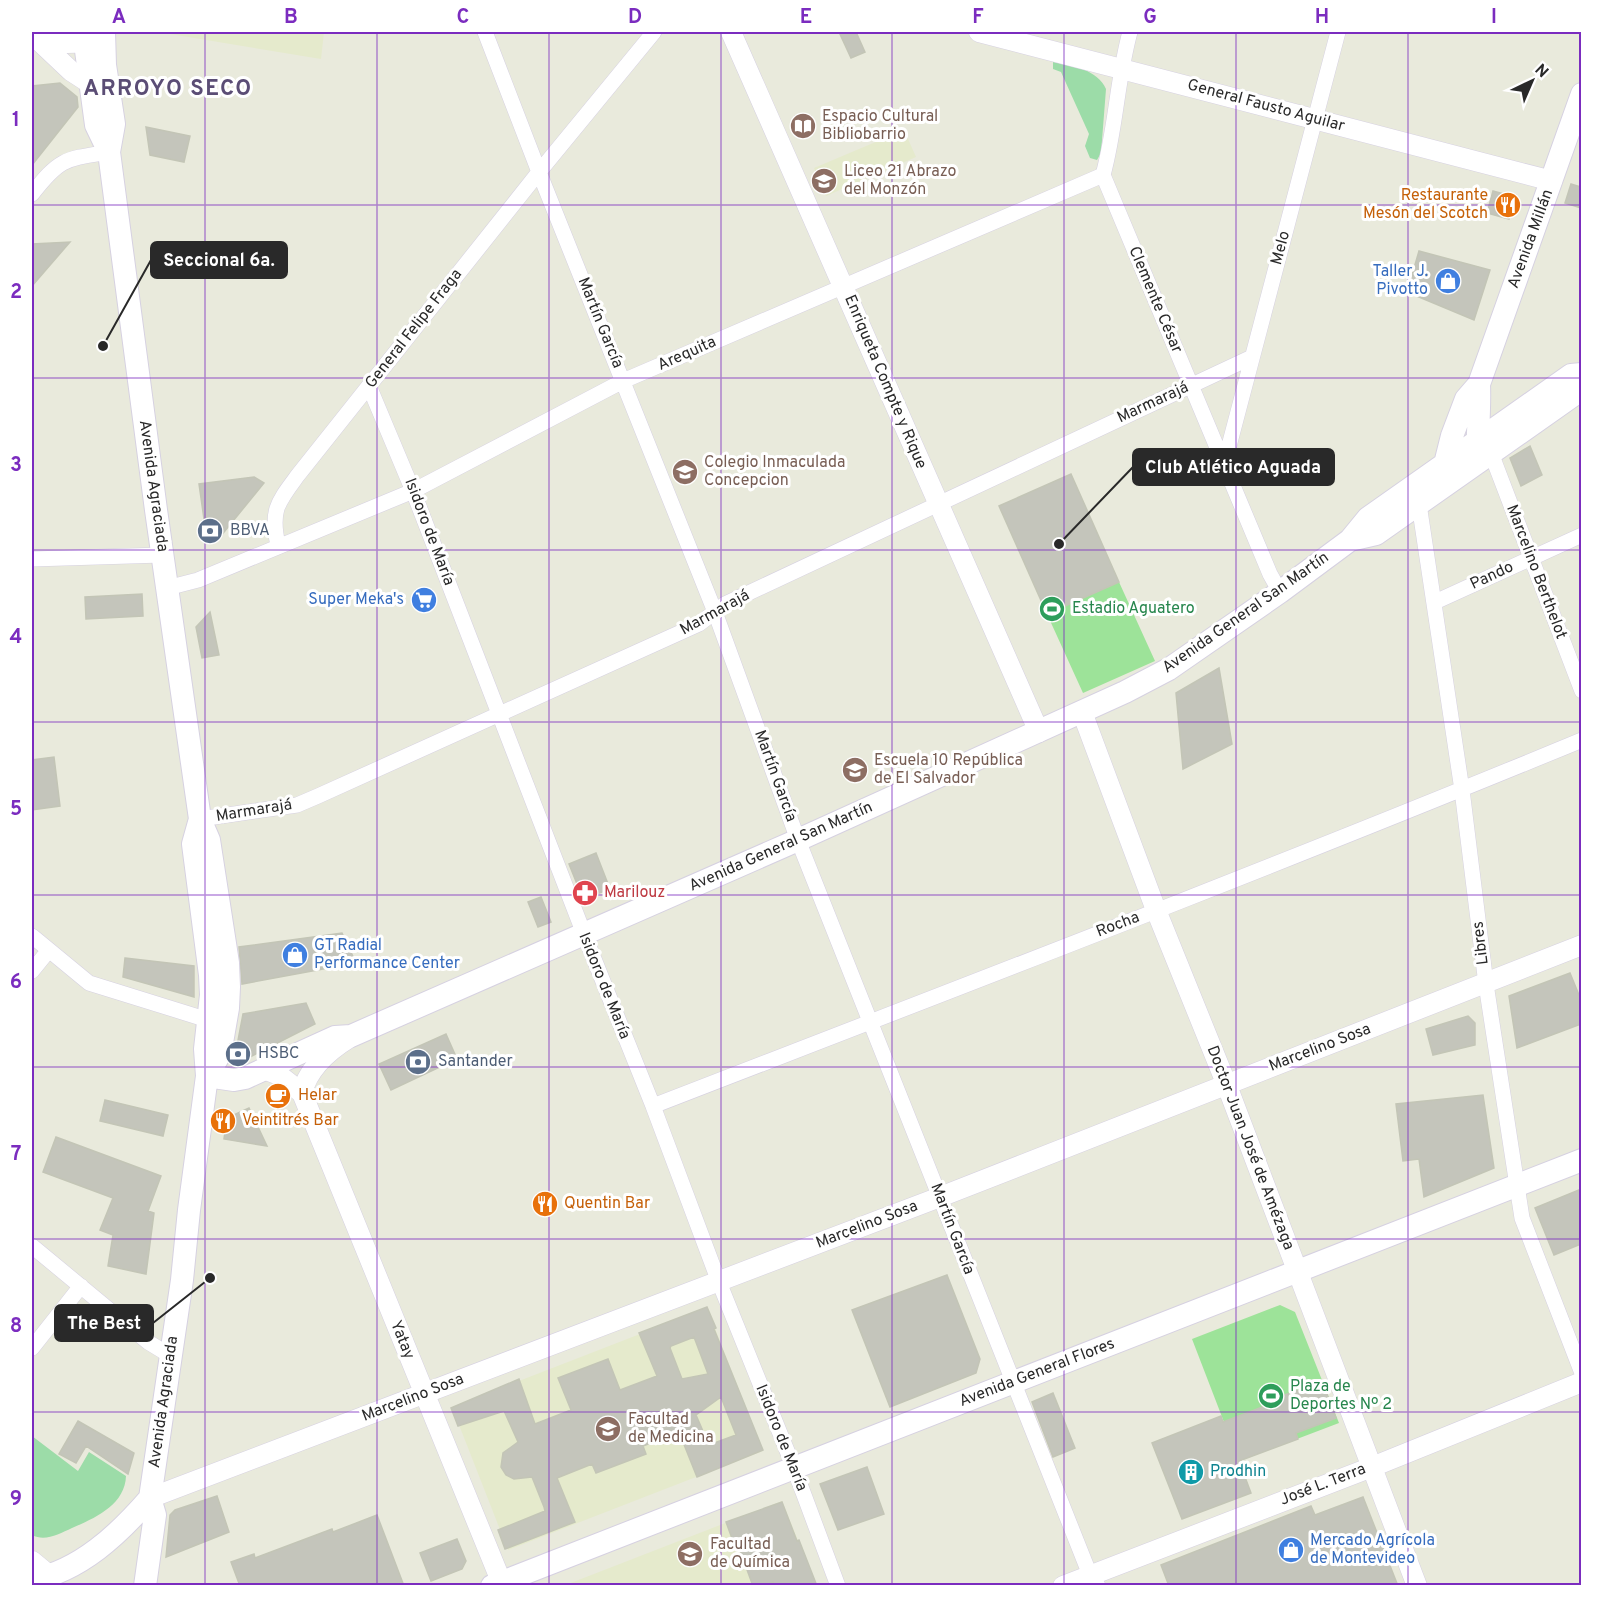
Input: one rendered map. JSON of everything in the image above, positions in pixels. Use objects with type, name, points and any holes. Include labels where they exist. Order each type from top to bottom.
[{"type":"main road","name":"Avenida Agraciada","points":[[95,37],[91,84],[96,125],[109,152]]},
{"type":"main road","name":"Avenida Agraciada","points":[[95,37],[114,124],[109,152],[162,555],[200,819],[208,840],[228,963],[228,1008],[219,1054],[207,1076]]},
{"type":"main road","name":"Avenida Millán","points":[[1445,464],[1452,436],[1466,399],[1479,384],[1581,94]]},
{"type":"main road","name":"Avenida General San Martín","points":[[1350,540],[1377,534],[1419,504],[1571,375],[1581,374]]},
{"type":"main road","name":"Avenida Millán","points":[[1479,384],[1482,452]]},
{"type":"main road","name":"Avenida General San Martín","points":[[207,1076],[234,1080],[266,1070],[335,1037],[351,1036],[1039,732],[1169,669],[1280,592],[1350,540],[1368,518],[1445,464],[1482,452],[1578,392],[1581,387]]},
{"type":"main road","name":"Avenida Agraciada","points":[[145,1586],[155,1515],[150,1498],[171,1356],[207,1076],[204,1049],[211,995],[209,959],[193,844],[200,819]]},
{"type":"main road","name":"Avenida General Flores","points":[[499,1584],[1581,1160]]},
{"type":"main road","points":[[46,1582],[98,1550],[150,1498]]},
{"type":"street","name":"Martín García","points":[[485,32],[715,612],[798,840],[872,1022],[1013,1383],[1094,1580]]},
{"type":"street","name":"General Felipe Fraga","points":[[278,545],[274,527],[275,512],[282,497],[539,171],[654,32]]},
{"type":"street","name":"Enriqueta Compte y Rique","points":[[731,32],[1039,732]]},
{"type":"street","name":"General Fausto Aguilar","points":[[980,32],[1552,181]]},
{"type":"street","points":[[1103,175],[1111,141],[1121,68],[1130,32]]},
{"type":"street","name":"Melo","points":[[1224,465],[1338,32]]},
{"type":"street","points":[[33,36],[49,42],[95,37]]},
{"type":"street","points":[[33,36],[71,71],[91,84]]},
{"type":"street","points":[[32,194],[62,162],[70,158],[109,152]]},
{"type":"street","name":"Arequita","points":[[278,545],[413,491],[623,381],[1103,175]]},
{"type":"street","name":"Clemente César","points":[[1103,175],[1270,574],[1280,592]]},
{"type":"street","name":"Marmarajá","points":[[200,819],[297,805],[699,624],[725,604],[1252,357]]},
{"type":"street","name":"Isidoro de María","points":[[369,386],[413,491],[838,1586]]},
{"type":"street","name":"Marcelino Berthelot","points":[[1482,452],[1531,558],[1581,691]]},
{"type":"street","name":"Libres","points":[[1419,504],[1462,790],[1486,984],[1522,1218],[1581,1373]]},
{"type":"street","name":"Pando","points":[[1435,602],[1581,535]]},
{"type":"street","points":[[167,588],[198,580],[278,545]]},
{"type":"street","points":[[32,559],[162,555]]},
{"type":"street","name":"Doctor Juan José de Amézaga","points":[[1082,712],[1156,910],[1226,1083],[1418,1586]]},
{"type":"street","name":"Rocha","points":[[653,1106],[1462,790],[1581,740]]},
{"type":"street","points":[[32,936],[89,983],[208,1020]]},
{"type":"street","name":"Marcelino Sosa","points":[[150,1498],[940,1197],[1581,945]]},
{"type":"street","points":[[32,971],[49,950]]},
{"type":"street","name":"Avenida General San Martín","points":[[305,1085],[326,1054],[351,1036]]},
{"type":"street","points":[[266,1070],[305,1085]]},
{"type":"street","name":"Yatay","points":[[305,1085],[499,1584]]},
{"type":"street","points":[[32,1246],[148,1342],[171,1356]]},
{"type":"street","points":[[32,1348],[81,1286]]},
{"type":"street","name":"José L. Terra","points":[[1063,1586],[1094,1580],[1581,1382]]},
{"type":"street","points":[[32,1561],[46,1582]]},
{"type":"shaded area","points":[[158,32],[324,32],[321,59]]},
{"type":"shaded area","points":[[904,130],[916,157],[826,196],[814,168]]},
{"type":"shaded area","name":"Facultad de Medicina","points":[[707,1308],[763,1451],[508,1550],[452,1407]]},
{"type":"shaded area","points":[[782,1501],[816,1585],[563,1586]]},
{"type":"green space","points":[[1053,62],[1091,73],[1106,89],[1101,153],[1097,160],[1090,158],[1085,146],[1089,134],[1061,72],[1053,69]]},
{"type":"green space","points":[[1119,582],[1155,661],[1083,693],[1047,614]]},
{"type":"green space","name":"Plaza de Deportes Nº 2","points":[[1280,1305],[1295,1312],[1339,1423],[1239,1461],[1192,1339]]},
{"type":"green space","points":[[32,1436],[78,1471],[89,1452],[126,1476],[124,1486],[115,1503],[99,1515],[62,1533],[42,1538],[32,1535]]},
{"type":"building","points":[[839,32],[856,32],[865,52],[851,58]]},
{"type":"building","points":[[60,83],[77,97],[78,107],[32,165],[32,86]]},
{"type":"building","points":[[146,127],[190,136],[184,162],[150,155]]},
{"type":"building","points":[[1571,184],[1581,187],[1581,208],[1565,203]]},
{"type":"building","points":[[1493,191],[1515,197],[1509,219],[1487,213]]},
{"type":"building","points":[[70,242],[32,286],[32,244]]},
{"type":"building","name":"Taller J. Pivotto","points":[[1419,251],[1490,270],[1474,320],[1407,292]]},
{"type":"building","points":[[1530,446],[1542,475],[1521,486],[1510,458]]},
{"type":"building","points":[[1071,474],[1119,582],[1047,614],[999,506]]},
{"type":"building","points":[[254,477],[264,483],[220,537],[205,526],[199,484]]},
{"type":"building","points":[[142,594],[143,616],[86,619],[85,597]]},
{"type":"building","points":[[210,612],[219,655],[202,658],[196,627]]},
{"type":"building","points":[[1219,668],[1232,744],[1183,769],[1176,693]]},
{"type":"building","points":[[54,757],[60,806],[32,810],[32,760]]},
{"type":"building","points":[[596,853],[610,889],[583,899],[569,864]]},
{"type":"building","points":[[541,897],[551,922],[538,927],[528,902]]},
{"type":"building","name":"GT Radial Performance Center","points":[[342,933],[356,963],[242,984],[239,947]]},
{"type":"building","points":[[125,958],[194,966],[194,997],[123,977]]},
{"type":"building","points":[[1570,973],[1581,1000],[1581,1024],[1517,1048],[1509,996]]},
{"type":"building","points":[[306,1003],[315,1024],[246,1059],[236,1051],[243,1014]]},
{"type":"building","points":[[1468,1016],[1475,1023],[1475,1045],[1433,1055],[1426,1029]]},
{"type":"building","name":"Santander","points":[[446,1034],[457,1059],[391,1090],[379,1064]]},
{"type":"building","points":[[1483,1095],[1494,1168],[1424,1197],[1419,1159],[1403,1161],[1396,1104]]},
{"type":"building","points":[[105,1100],[168,1115],[163,1136],[100,1121]]},
{"type":"building","points":[[249,1108],[267,1146],[224,1139],[227,1118]]},
{"type":"building","points":[[56,1137],[161,1176],[148,1211],[154,1213],[146,1274],[108,1266],[113,1235],[100,1230],[113,1198],[43,1172]]},
{"type":"building","points":[[1581,1189],[1581,1244],[1554,1255],[1535,1208]]},
{"type":"building","points":[[947,1275],[980,1359],[976,1373],[890,1407],[852,1310]]},
{"type":"building","points":[[707,1307],[763,1450],[697,1477],[679,1432],[643,1446],[646,1454],[596,1473],[592,1464],[557,1478],[575,1522],[505,1549],[498,1530],[545,1511],[544,1507],[532,1477],[514,1479],[506,1475],[501,1467],[503,1453],[518,1442],[504,1411],[458,1426],[451,1408],[519,1379],[535,1424],[571,1410],[558,1378],[608,1359],[620,1390],[657,1376],[639,1333]],"holes":[[[694,1337],[708,1374],[682,1379],[670,1348]],[[721,1397],[736,1435],[709,1445],[696,1415]]]},
{"type":"building","points":[[1322,1381],[1336,1418],[1296,1433],[1298,1439],[1239,1461],[1251,1493],[1182,1519],[1152,1443],[1221,1416],[1223,1422]]},
{"type":"building","points":[[1053,1393],[1075,1448],[1053,1457],[1032,1402]]},
{"type":"building","points":[[78,1421],[134,1453],[128,1474],[86,1446],[76,1463],[59,1454]]},
{"type":"building","points":[[867,1467],[884,1514],[838,1530],[820,1484]]},
{"type":"building","points":[[217,1496],[229,1532],[166,1557],[170,1515],[175,1510]]},
{"type":"building","name":"Mercado Agrícola de Montevideo","points":[[1363,1497],[1398,1586],[1169,1586],[1161,1565],[1311,1506],[1315,1515]]},
{"type":"building","points":[[782,1502],[817,1586],[775,1586],[773,1582],[764,1586],[753,1586],[736,1540],[733,1541],[726,1522]]},
{"type":"building","points":[[377,1515],[404,1586],[240,1586],[231,1562],[254,1554],[255,1558]]},
{"type":"building","points":[[457,1539],[466,1561],[462,1569],[431,1581],[420,1553]]},
{"type":"place","name":"Espacio Cultural Bibliobarrio","points":[[803,126]]},
{"type":"place","name":"Liceo 21 Abrazo del Monzón","points":[[824,181]]},
{"type":"place","name":"Restaurante Mesón del Scotch","points":[[1508,205]]},
{"type":"place","name":"Taller J. Pivotto","points":[[1448,281]]},
{"type":"place","name":"Seccional 6a.","points":[[103,346]]},
{"type":"place","name":"Colegio Inmaculada Concepcion","points":[[685,472]]},
{"type":"place","name":"BBVA","points":[[210,531]]},
{"type":"place","name":"Club Atlético Aguada","points":[[1059,544]]},
{"type":"place","name":"Super Meka's","points":[[424,600]]},
{"type":"place","name":"Estadio Aguatero","points":[[1052,609]]},
{"type":"place","name":"Escuela 10 República de El Salvador","points":[[855,770]]},
{"type":"place","name":"Marilouz","points":[[585,893]]},
{"type":"place","name":"GT Radial Performance Center","points":[[295,955]]},
{"type":"place","name":"HSBC","points":[[238,1054]]},
{"type":"place","name":"Santander","points":[[418,1062]]},
{"type":"place","name":"Helar","points":[[278,1096]]},
{"type":"place","name":"Veintitrés Bar","points":[[223,1121]]},
{"type":"place","name":"Quentin Bar","points":[[545,1204]]},
{"type":"place","name":"The Best","points":[[210,1278]]},
{"type":"place","name":"Plaza de Deportes Nº 2","points":[[1271,1396]]},
{"type":"place","name":"Facultad de Medicina","points":[[608,1429]]},
{"type":"place","name":"Prodhin","points":[[1191,1472]]},
{"type":"place","name":"Mercado Agrícola de Montevideo","points":[[1291,1550]]},
{"type":"place","name":"Facultad de Química","points":[[690,1554]]},
{"type":"district","name":"ARROYO SECO","points":[[168,89]]}]
